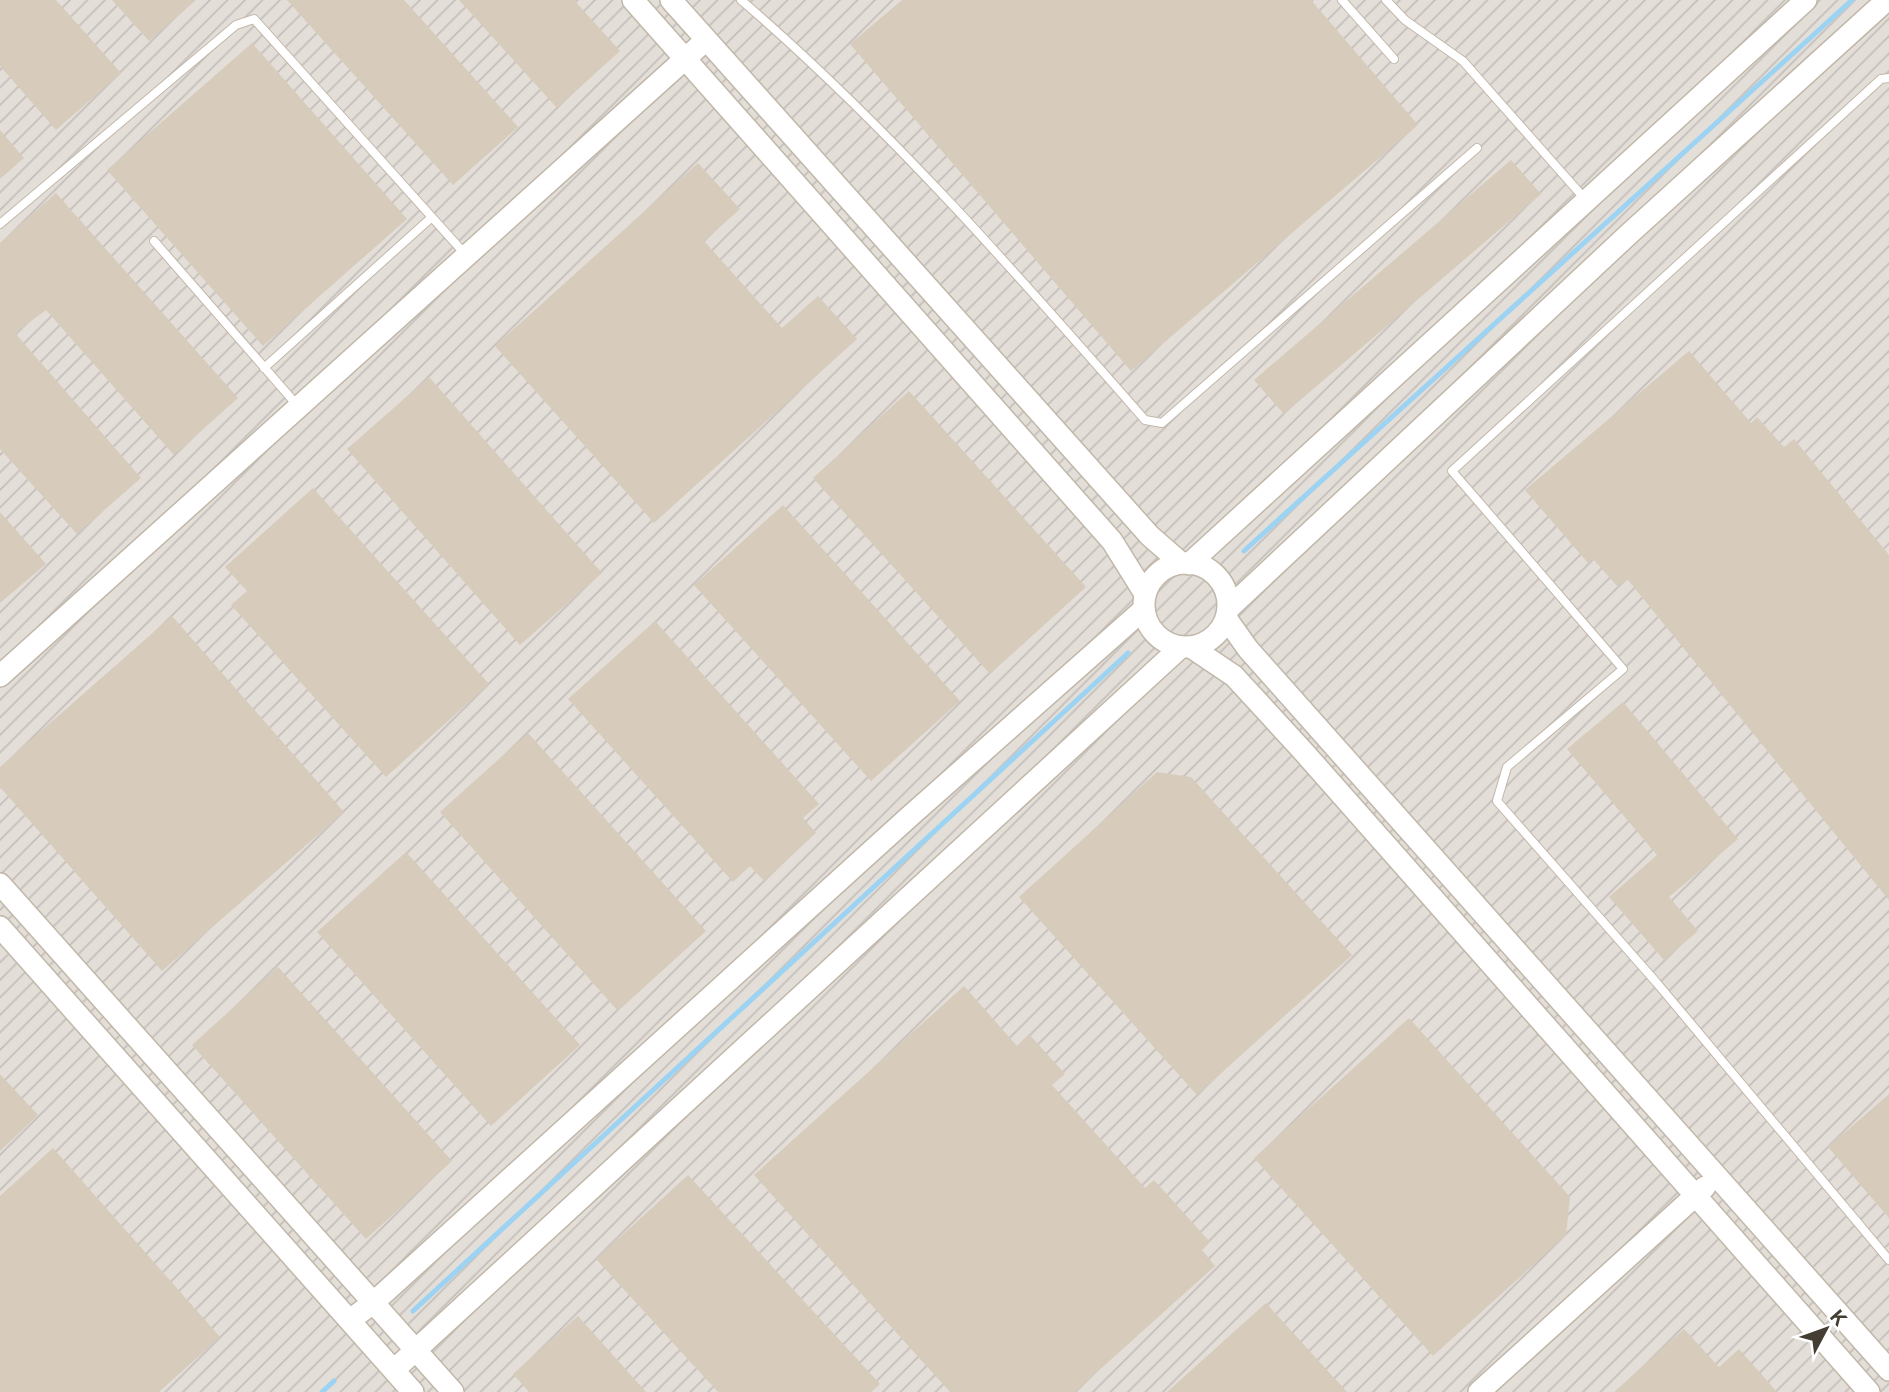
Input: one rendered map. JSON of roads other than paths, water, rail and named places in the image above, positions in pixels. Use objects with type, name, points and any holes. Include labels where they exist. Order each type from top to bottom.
[{"type":"street","points":[[633,0],[1112,541],[1144,601],[1148,623],[1156,635],[1167,643],[1186,647],[1243,685],[1869,1392]]},
{"type":"street","points":[[394,1370],[1186,647],[1207,642],[1218,634],[1227,613],[1228,595],[1222,582],[1212,571],[1185,563],[1150,536],[671,0]]},
{"type":"street","points":[[350,1320],[373,1303],[1144,601],[1160,571],[1185,563],[1806,0]]},
{"type":"street","points":[[1227,613],[1620,242],[1887,0]]},
{"type":"street","points":[[0,676],[706,40]]},
{"type":"street","points":[[1227,613],[1248,649],[1889,1370]]},
{"type":"street","points":[[0,884],[453,1392]]},
{"type":"street","points":[[0,927],[413,1392]]},
{"type":"street","points":[[1479,1392],[1717,1176]]},
{"type":"lane","points":[[741,0],[789,41],[1006,260],[1144,420],[1162,423],[1478,148]]},
{"type":"lane","points":[[1342,0],[1394,60]]},
{"type":"lane","points":[[1387,0],[1405,20],[1463,61],[1587,201]]},
{"type":"lane","points":[[0,224],[236,25],[254,19],[467,256]]},
{"type":"lane","points":[[1889,78],[1881,79],[1452,471],[1623,669],[1507,767],[1497,801],[1656,982],[1889,1260]]},
{"type":"lane","points":[[264,368],[432,217]]},
{"type":"lane","points":[[154,241],[299,408]]},
{"type":"waterway","points":[[1244,551],[1852,0]]},
{"type":"waterway","points":[[413,1311],[1128,653]]},
{"type":"waterway","points":[[322,1392],[334,1381]]}]
